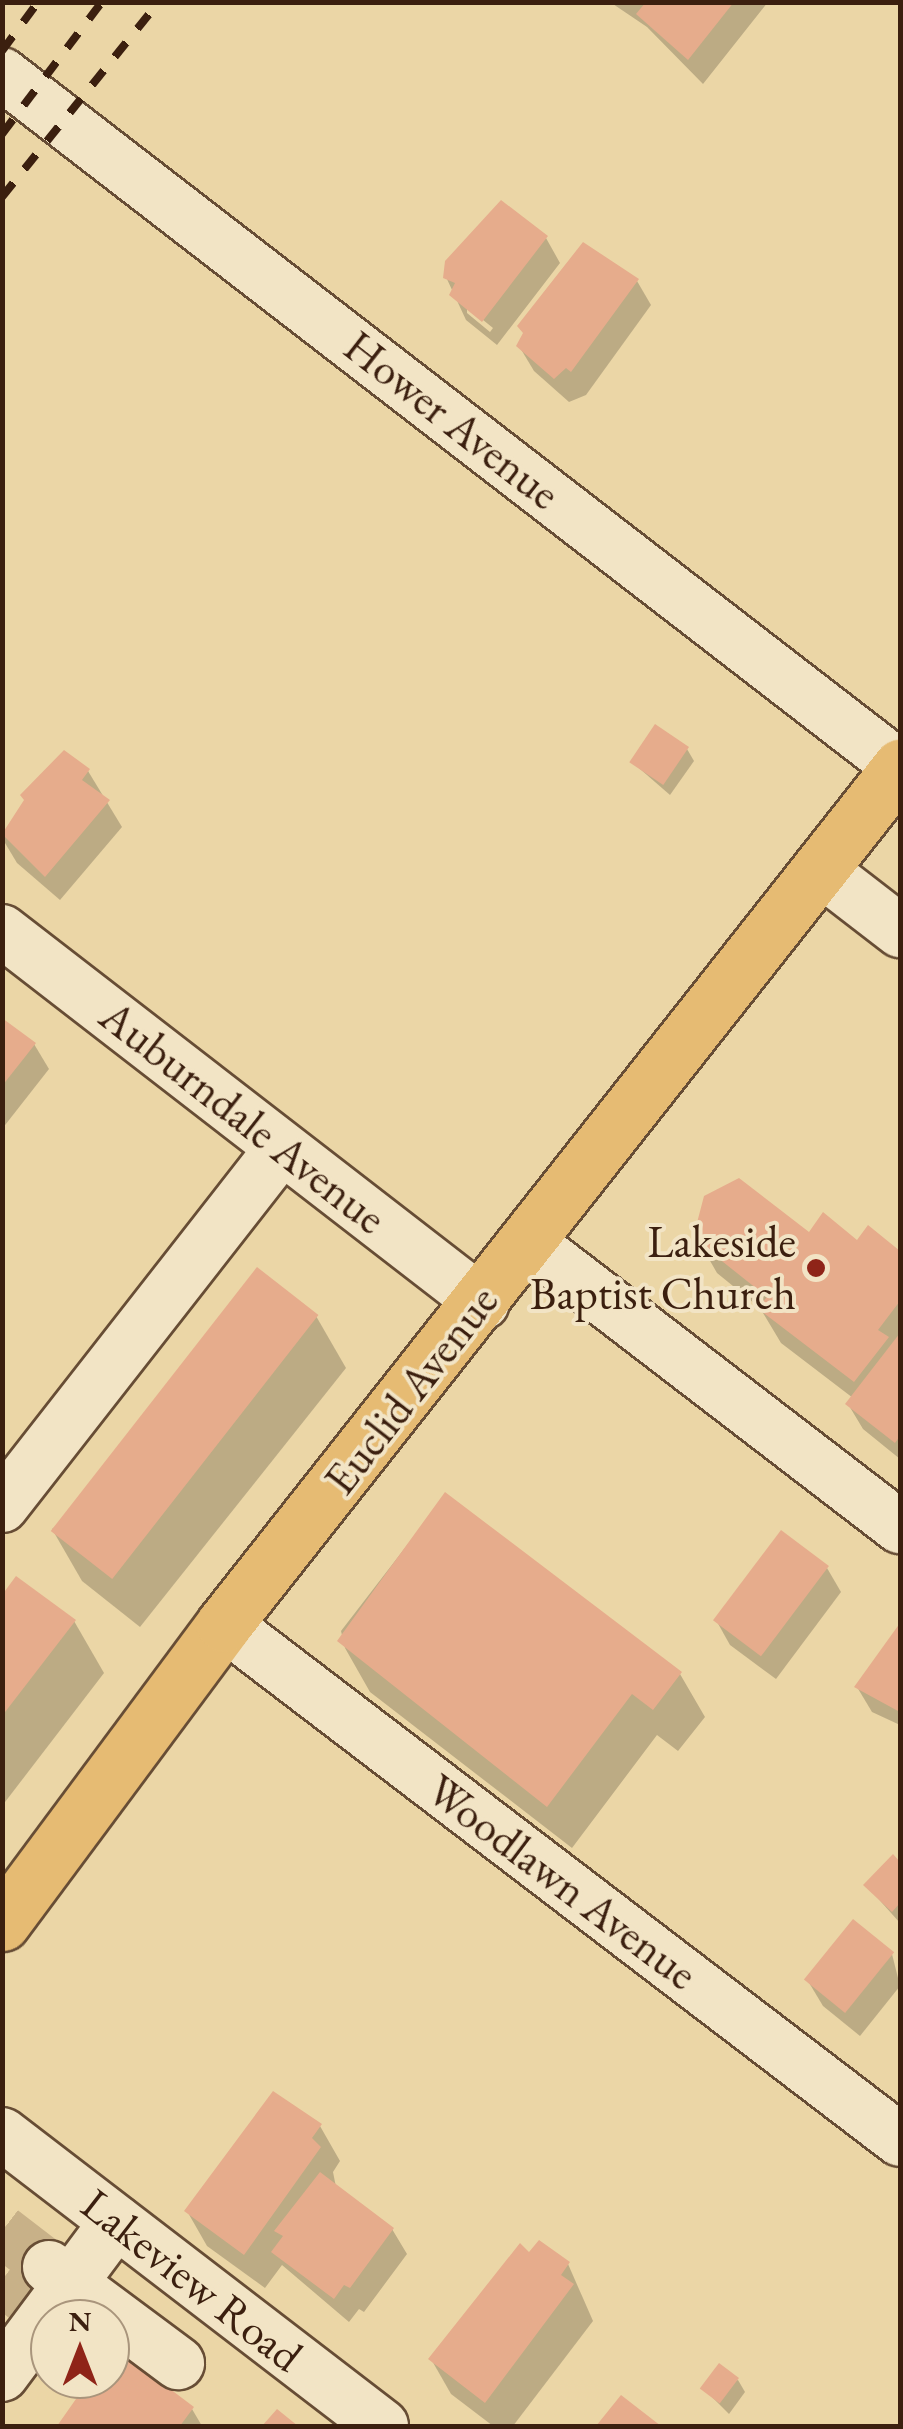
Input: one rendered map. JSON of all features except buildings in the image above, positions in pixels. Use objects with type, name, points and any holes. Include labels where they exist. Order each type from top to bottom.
[{"type":"main road","name":"Euclid Avenue","points":[[2,1923],[224,1624],[483,1303],[527,1241],[900,767]]},
{"type":"street","name":"Hower Avenue","points":[[2,74],[900,767]]},
{"type":"street","points":[[820,870],[900,931]]},
{"type":"street","name":"Auburndale Avenue","points":[[2,931],[483,1303]]},
{"type":"street","points":[[2,1506],[282,1148]]},
{"type":"street","points":[[527,1241],[900,1527]]},
{"type":"street","name":"Woodlawn Avenue","points":[[224,1624],[900,2140]]},
{"type":"street","name":"Lakeview Road","points":[[2,2134],[382,2426]]},
{"type":"street","points":[[6,2362],[49,2291],[116,2222]]},
{"type":"street","points":[[49,2291],[178,2363]]},
{"type":"tunnel","points":[[2,2231],[49,2267]]},
{"type":"tunnel","points":[[2,2280],[27,2299]]},
{"type":"railway","points":[[2,51],[38,2]]},
{"type":"railway","points":[[2,134],[102,2]]},
{"type":"railway","points":[[2,197],[159,2]]},
{"type":"place","name":"Lakeside Baptist Church","points":[[816,1268]]}]
